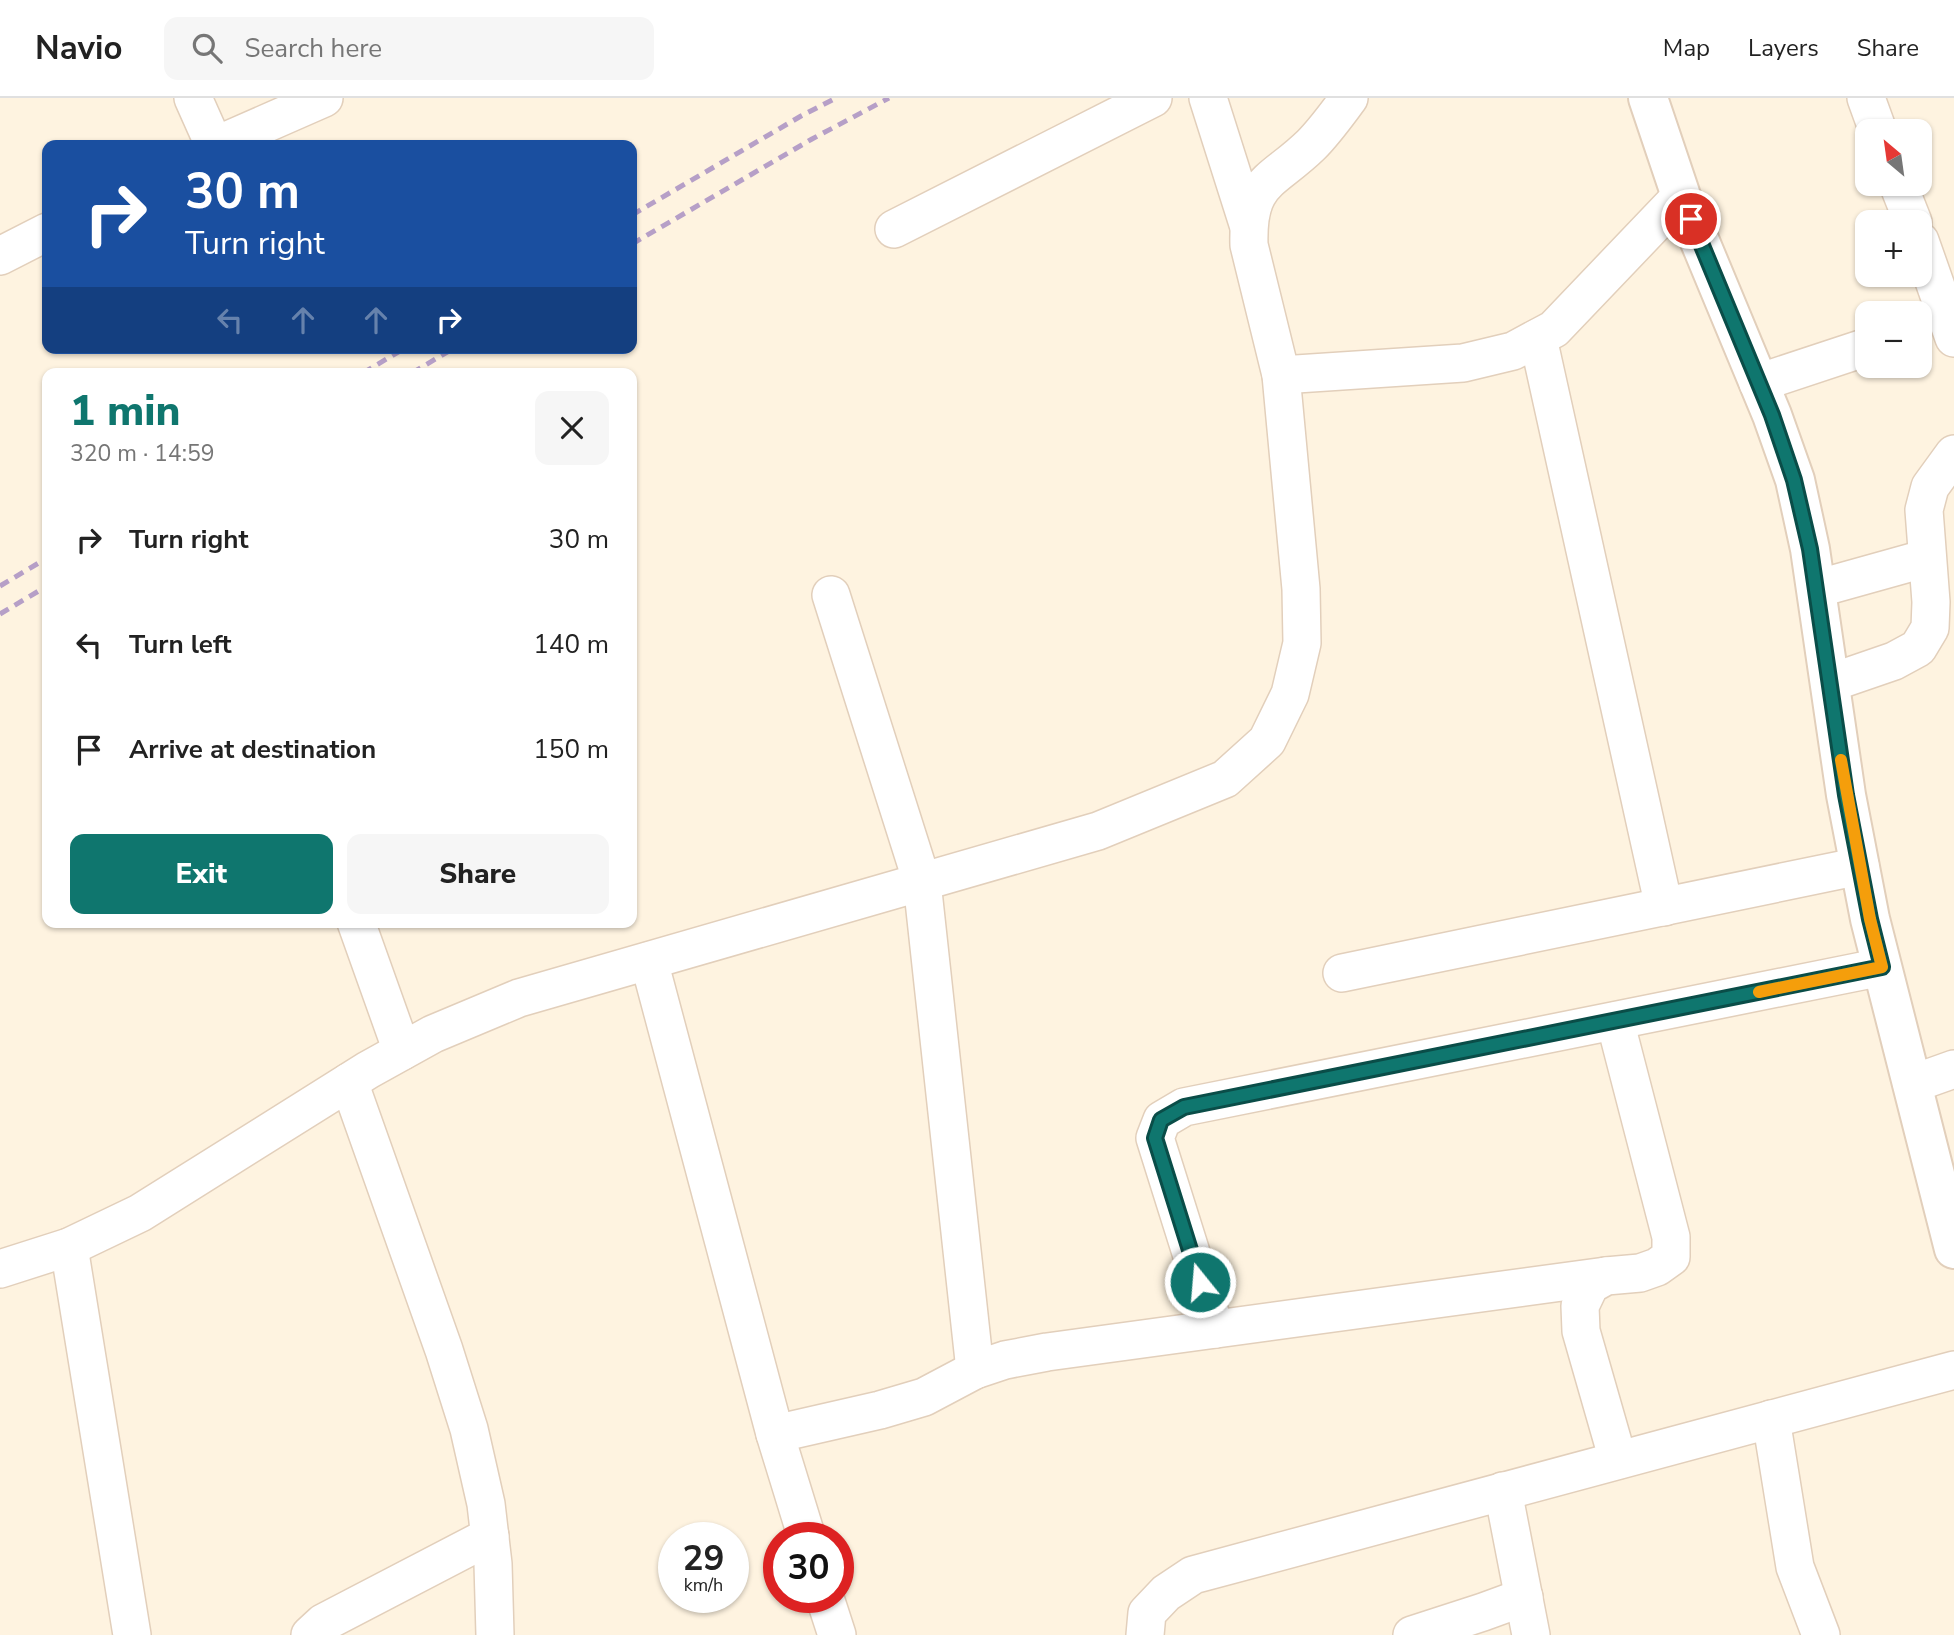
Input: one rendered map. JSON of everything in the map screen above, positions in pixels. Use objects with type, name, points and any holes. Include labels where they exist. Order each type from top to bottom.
[{"type":"street","points":[[193,98],[213,140]]},
{"type":"street","points":[[227,140],[324,98]]},
{"type":"street","points":[[894,229],[1153,98]]},
{"type":"street","points":[[0,1269],[69,1248],[140,1213],[402,1051],[433,1034],[519,998],[1098,831],[1225,779],[1268,741],[1290,694],[1302,643],[1301,589],[1281,375],[1249,245],[1248,224],[1208,98]]},
{"type":"street","points":[[1248,224],[1254,200],[1262,187],[1310,146],[1349,98]]},
{"type":"street","points":[[1648,98],[1681,196],[1772,415],[1794,480],[1810,549],[1846,795],[1870,919],[1954,1249]]},
{"type":"street","points":[[1866,98],[1874,119]]},
{"type":"street","points":[[1281,375],[1463,363],[1513,351],[1554,329],[1681,196]]},
{"type":"street","points":[[0,256],[42,235]]},
{"type":"street","points":[[1931,287],[1941,329]]},
{"type":"street","points":[[1538,338],[1664,907]]},
{"type":"street","points":[[1758,383],[1855,351]]},
{"type":"street","points":[[1918,648],[1930,628],[1931,603],[1924,510],[1930,487],[1954,454]]},
{"type":"street","points":[[1816,589],[1927,558]]},
{"type":"street","points":[[831,595],[922,883],[975,1370]]},
{"type":"street","points":[[1830,683],[1894,661],[1918,648],[1954,637]]},
{"type":"street","points":[[1342,973],[1860,866]]},
{"type":"street","points":[[358,928],[402,1051]]},
{"type":"street","points":[[649,961],[775,1434],[802,1522]]},
{"type":"street","points":[[1215,1329],[1155,1138],[1161,1120],[1184,1107],[1882,967]]},
{"type":"street","points":[[775,1434],[924,1397],[975,1370],[1005,1360],[1047,1352],[1640,1273],[1657,1267],[1671,1257],[1671,1237],[1615,1021]]},
{"type":"street","points":[[1912,1083],[1954,1069]]},
{"type":"street","points":[[349,1082],[444,1350],[469,1429],[486,1504],[493,1564],[495,1635]]},
{"type":"street","points":[[69,1248],[132,1635]]},
{"type":"street","points":[[1606,1276],[1590,1285],[1585,1295],[1580,1306],[1581,1331],[1618,1460]]},
{"type":"street","points":[[1145,1635],[1147,1613],[1166,1593],[1193,1575],[1954,1370]]},
{"type":"street","points":[[1771,1419],[1795,1567],[1821,1635]]},
{"type":"street","points":[[1503,1491],[1531,1635]]},
{"type":"street","points":[[310,1635],[323,1623],[490,1536]]},
{"type":"street","points":[[1412,1635],[1524,1597]]},
{"type":"street","points":[[830,1613],[837,1635]]},
{"type":"railway","points":[[637,212],[836,98]]},
{"type":"railway","points":[[637,241],[812,139],[889,98]]},
{"type":"railway","points":[[371,368],[395,354]]},
{"type":"railway","points":[[420,368],[444,354]]},
{"type":"railway","points":[[0,586],[42,561]]},
{"type":"railway","points":[[0,614],[42,589]]},
{"type":"slow traffic","points":[[1759,992],[1882,967],[1870,919],[1841,760]]},
{"type":"route","points":[[1200,1282],[1155,1138],[1161,1120],[1184,1107],[1882,967],[1846,795],[1810,549],[1794,480],[1772,415],[1691,219]]}]
